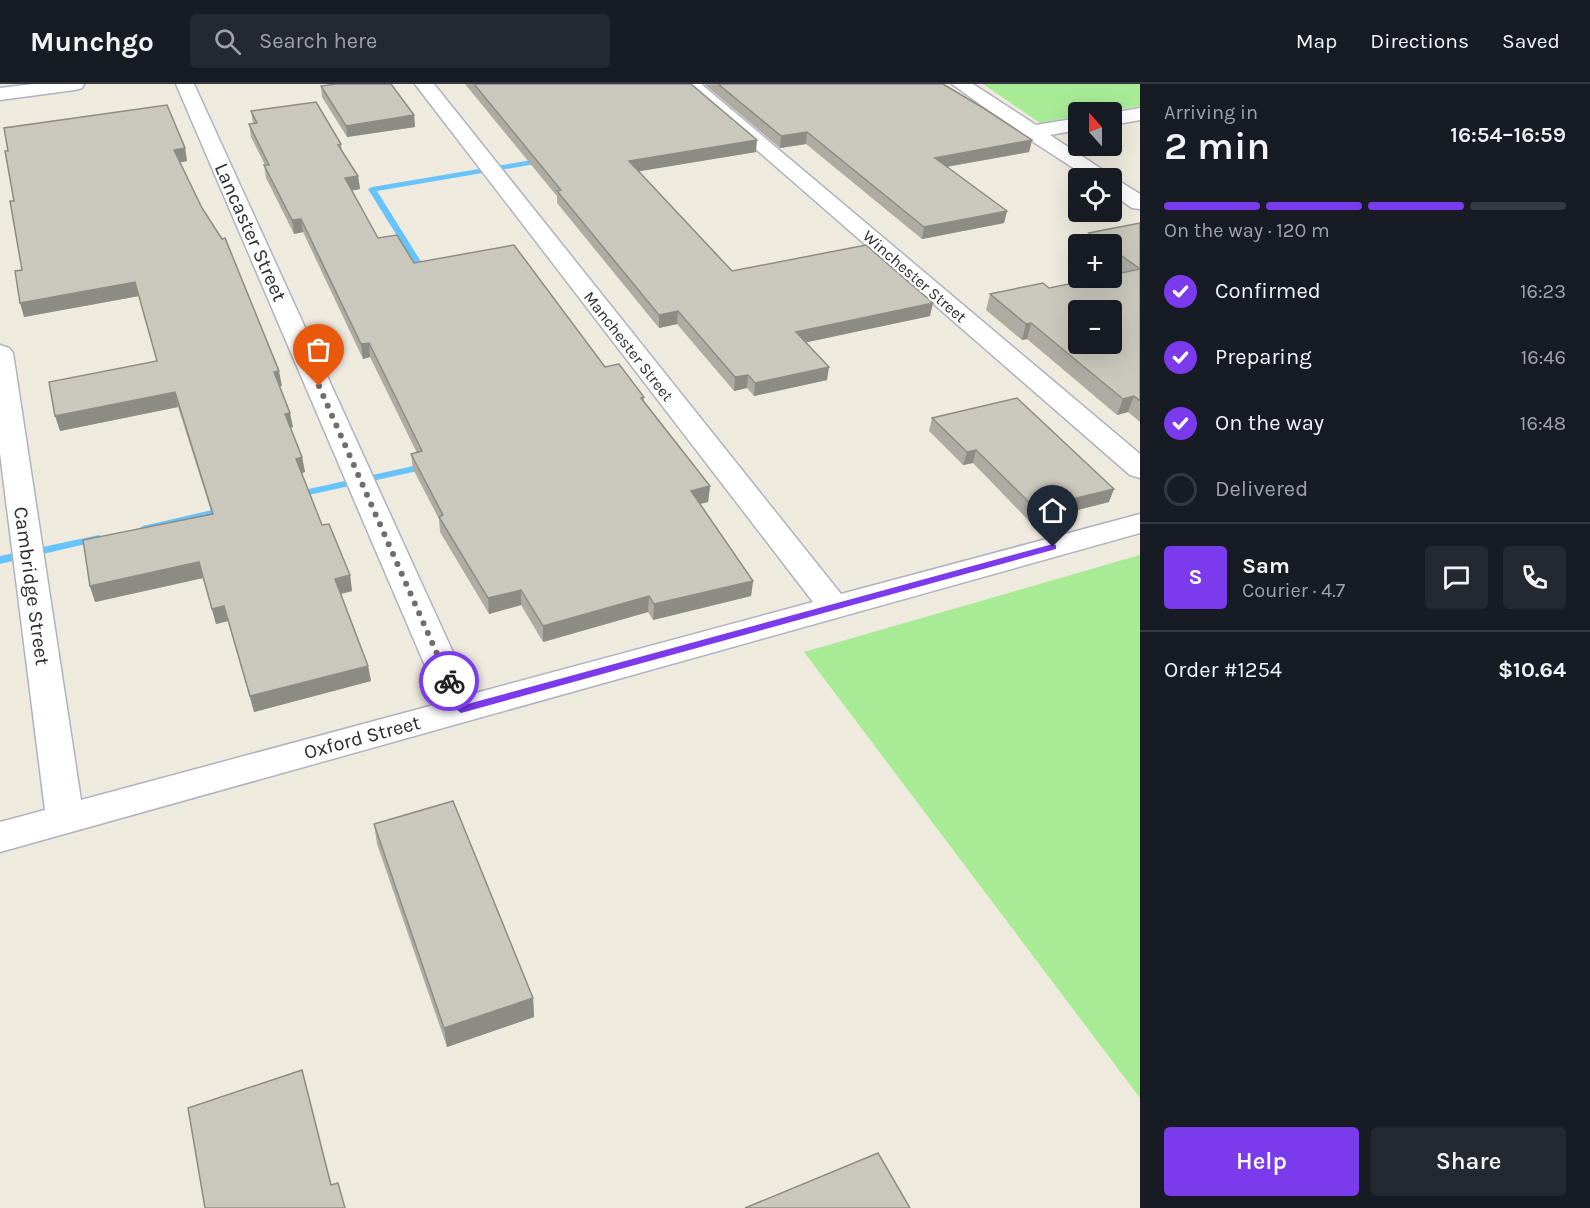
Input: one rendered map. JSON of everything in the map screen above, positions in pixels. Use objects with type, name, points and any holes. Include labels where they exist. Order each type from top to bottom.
[{"type":"street","points":[[0,94],[75,84]]},
{"type":"street","name":"Lancaster Street","points":[[185,84],[461,709]]},
{"type":"street","name":"Manchester Street","points":[[424,84],[834,607]]},
{"type":"street","name":"Winchester Street","points":[[690,84],[1140,469]]},
{"type":"street","points":[[961,84],[1086,168]]},
{"type":"street","points":[[1122,117],[1140,114]]},
{"type":"street","points":[[1030,132],[1068,126]]},
{"type":"street","points":[[1122,191],[1140,203]]},
{"type":"street","name":"Cambridge Street","points":[[0,353],[65,819]]},
{"type":"street","name":"Oxford Street","points":[[0,837],[1140,523]]},
{"type":"green space","points":[[983,84],[1140,84],[1140,106],[1122,109],[1122,102],[1068,102],[1068,118],[1040,123]]},
{"type":"green space","points":[[1140,555],[1140,1098],[804,652]]},
{"type":"building","points":[[391,84],[414,115],[346,126],[321,86]]},
{"type":"building","points":[[474,84],[691,84],[757,140],[629,161],[732,271],[866,245],[933,303],[796,332],[829,367],[755,383],[748,375],[735,377],[678,311],[659,315],[557,191],[561,190]]},
{"type":"building","points":[[718,84],[943,84],[1032,140],[935,158],[1007,211],[924,227],[807,132],[781,136]]},
{"type":"building","points":[[316,102],[341,144],[338,145],[358,176],[345,178],[378,238],[397,235],[414,263],[514,245],[605,367],[619,364],[644,397],[641,398],[710,486],[691,491],[753,581],[654,604],[649,596],[543,626],[521,590],[488,598],[439,517],[443,515],[411,454],[422,451],[369,343],[361,344],[301,219],[292,220],[264,165],[269,165],[249,124],[257,123],[251,111]]},
{"type":"building","points":[[167,105],[185,148],[174,150],[202,208],[222,239],[225,238],[279,371],[274,372],[290,413],[285,414],[302,457],[296,459],[322,525],[329,524],[350,575],[335,579],[368,666],[250,696],[224,606],[212,609],[199,562],[90,586],[83,540],[213,514],[175,392],[55,416],[49,382],[157,361],[135,282],[20,303],[15,271],[22,270],[10,201],[14,201],[5,151],[8,151],[4,128]]},
{"type":"building","points":[[1140,223],[1140,269],[1122,256],[1122,234],[1090,234]]},
{"type":"building","points":[[1140,269],[1140,401],[1134,396],[1123,399],[1069,354],[1122,354],[1122,300],[1068,300],[1068,354],[1031,323],[1026,324],[990,294],[1043,283],[1049,288],[1068,284],[1068,288],[1122,288],[1122,273]]},
{"type":"building","points":[[1017,398],[1114,489],[1035,508],[976,450],[967,452],[932,418]]},
{"type":"building","points":[[453,801],[533,998],[444,1028],[374,824]]},
{"type":"building","points":[[302,1070],[331,1185],[338,1183],[345,1208],[205,1208],[188,1108]]},
{"type":"building","points":[[878,1153],[910,1208],[745,1208]]},
{"type":"waterway","points":[[426,276],[372,189],[544,160]]},
{"type":"waterway","points":[[295,495],[427,466]]},
{"type":"waterway","points":[[143,529],[225,510]]},
{"type":"waterway","points":[[0,560],[99,538]]},
{"type":"way so far","points":[[319,386],[449,681]]},
{"type":"route","points":[[449,681],[461,709],[1053,547]]}]
